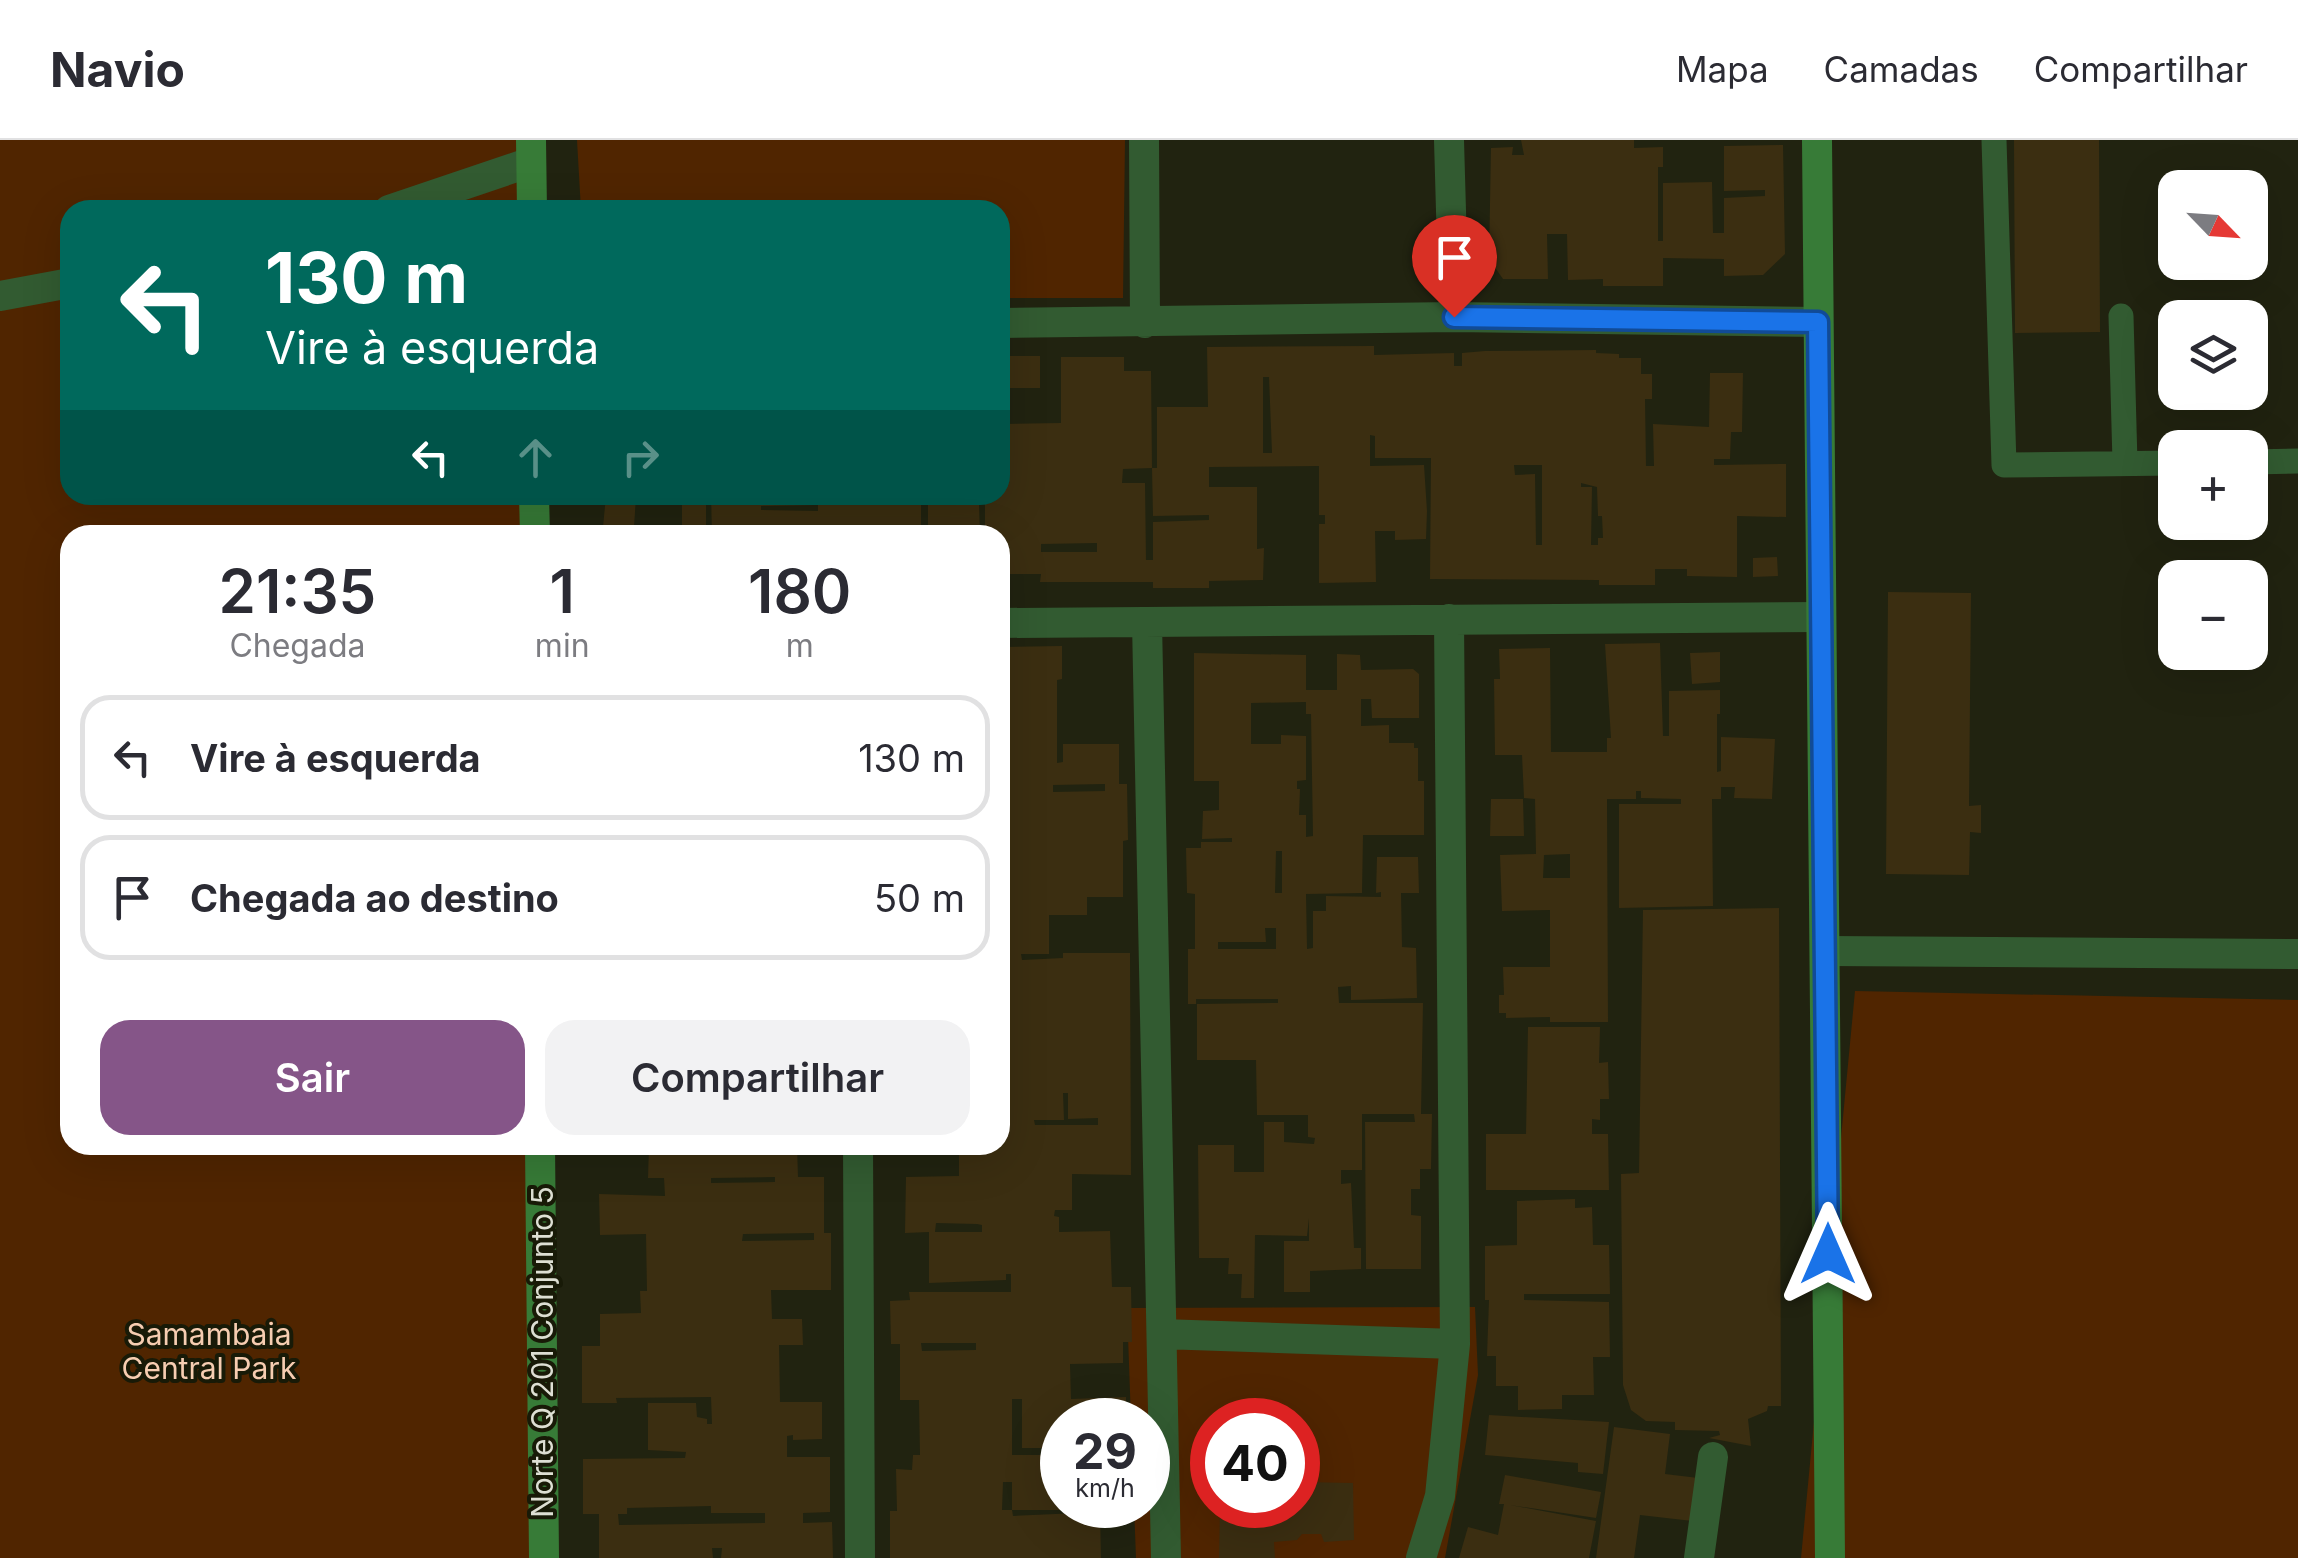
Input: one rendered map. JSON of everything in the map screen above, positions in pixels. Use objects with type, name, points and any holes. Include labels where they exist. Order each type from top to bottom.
[{"type":"street","points":[[1144,140],[1145,323]]},
{"type":"street","points":[[1449,140],[1454,317]]},
{"type":"street","points":[[1817,140],[1830,1558]]},
{"type":"street","points":[[413,200],[531,151],[532,200]]},
{"type":"street","points":[[0,296],[60,285]]},
{"type":"street","points":[[1010,323],[1454,317],[1818,322]]},
{"type":"street","points":[[1010,623],[1820,618]]},
{"type":"street","points":[[1422,1558],[1440,1496],[1455,1344],[1448,619]]},
{"type":"street","points":[[1146,622],[1166,1558]]},
{"type":"street","points":[[1826,951],[2298,954]]},
{"type":"street","name":"Norte Q 201 Conjunto 5","points":[[540,1155],[544,1558]]},
{"type":"street","points":[[858,1155],[860,1558]]},
{"type":"street","points":[[1162,1334],[1455,1344]]},
{"type":"street","points":[[1699,1558],[1713,1457]]},
{"type":"lane","points":[[1994,140],[2004,464],[2158,463]]},
{"type":"lane","points":[[2121,316],[2126,464]]},
{"type":"lane","points":[[2268,462],[2298,461]]},
{"type":"green space","name":"Samambaia Central Park","points":[[0,140],[542,140],[542,200],[60,200],[60,505],[543,505],[544,525],[60,525],[60,1155],[546,1155],[548,1558],[0,1558]]},
{"type":"green space","points":[[577,140],[1125,140],[1123,298],[1010,298],[1010,200],[580,200]]},
{"type":"green space","points":[[1855,991],[2298,1000],[2298,1558],[1801,1558]]},
{"type":"green space","points":[[1475,1307],[1478,1375],[1445,1558],[1136,1558],[1135,1528],[1170,1528],[1170,1398],[1130,1398],[1127,1308]]},
{"type":"building","points":[[1521,140],[1634,140],[1634,148],[1663,147],[1663,167],[1658,167],[1658,241],[1663,241],[1663,183],[1712,182],[1713,233],[1724,233],[1724,198],[1765,196],[1765,190],[1724,191],[1724,146],[1783,145],[1785,254],[1763,275],[1724,276],[1724,259],[1663,258],[1663,286],[1603,286],[1603,279],[1568,280],[1567,234],[1547,234],[1548,279],[1503,279],[1489,259],[1491,148],[1513,147],[1512,155],[1524,155]]},
{"type":"building","points":[[2014,140],[2099,140],[2100,332],[2015,333]]},
{"type":"building","points":[[1374,346],[1374,355],[1454,353],[1454,366],[1462,366],[1462,353],[1485,351],[1596,350],[1619,354],[1619,358],[1641,358],[1641,374],[1652,374],[1652,399],[1645,399],[1646,466],[1654,466],[1653,424],[1709,427],[1710,373],[1743,373],[1742,432],[1731,432],[1730,459],[1714,459],[1714,465],[1786,464],[1786,517],[1737,516],[1737,577],[1687,576],[1687,569],[1655,569],[1655,585],[1599,585],[1599,580],[1430,579],[1431,458],[1375,458],[1375,436],[1370,435],[1370,466],[1424,465],[1427,511],[1426,539],[1395,540],[1395,531],[1375,531],[1376,582],[1319,583],[1319,524],[1325,524],[1325,515],[1319,515],[1319,466],[1209,467],[1209,487],[1257,487],[1257,549],[1264,548],[1263,580],[1209,581],[1209,588],[1153,588],[1153,582],[1040,582],[1041,574],[1010,574],[1010,525],[985,525],[985,505],[1010,505],[1010,424],[1061,423],[1061,357],[1124,357],[1124,371],[1151,371],[1152,468],[1157,468],[1157,407],[1208,407],[1207,347]],"holes":[[[1263,377],[1269,377],[1272,453],[1263,453]],[[1514,465],[1542,465],[1542,545],[1536,545],[1535,474],[1515,475]],[[1152,468],[1153,516],[1209,515],[1209,520],[1153,522],[1153,560],[1146,560],[1145,483],[1122,483],[1123,469]],[[1581,483],[1597,487],[1603,538],[1598,538],[1598,545],[1591,545],[1592,487],[1581,487]],[[1097,543],[1097,552],[1041,552],[1041,544]]]},
{"type":"building","points":[[1010,356],[1040,356],[1040,388],[1010,388]]},
{"type":"building","points":[[605,505],[635,505],[634,525],[603,525]]},
{"type":"building","points":[[682,505],[706,505],[706,525],[682,525]]},
{"type":"building","points":[[711,505],[818,505],[921,505],[921,525],[712,525]],"holes":[[[818,505],[818,511],[761,510],[761,506]]]},
{"type":"building","points":[[928,505],[979,505],[980,525],[928,525]]},
{"type":"building","points":[[1777,557],[1778,576],[1753,577],[1753,558]]},
{"type":"building","points":[[1888,592],[1971,593],[1969,806],[1981,805],[1981,833],[1970,832],[1969,875],[1886,874]]},
{"type":"building","points":[[1660,643],[1663,736],[1669,736],[1669,691],[1720,690],[1717,772],[1721,771],[1721,737],[1775,739],[1772,799],[1734,798],[1735,787],[1721,787],[1721,799],[1712,799],[1713,906],[1619,908],[1619,804],[1681,804],[1681,799],[1641,798],[1641,791],[1636,791],[1636,799],[1607,799],[1608,1022],[1506,1018],[1506,1013],[1499,1013],[1499,995],[1504,995],[1503,967],[1550,967],[1550,910],[1502,911],[1500,855],[1536,854],[1535,799],[1524,798],[1522,755],[1495,755],[1494,679],[1500,679],[1499,649],[1550,648],[1551,752],[1607,752],[1607,738],[1611,738],[1605,644]],"holes":[[[1570,854],[1570,878],[1543,878],[1544,855]]]},
{"type":"building","points":[[1062,646],[1062,679],[1057,680],[1057,763],[1063,762],[1063,744],[1119,744],[1119,784],[1127,784],[1123,897],[1087,897],[1087,915],[1049,915],[1049,954],[1021,954],[1022,960],[1063,958],[1063,953],[1130,953],[1131,1175],[1072,1174],[1072,1210],[1055,1210],[1054,1216],[1059,1217],[1059,1232],[1110,1231],[1112,1287],[1131,1287],[1132,1342],[1123,1342],[1123,1363],[1070,1364],[1071,1398],[1040,1398],[1040,1448],[1022,1448],[1022,1399],[1012,1399],[1012,1455],[1040,1455],[1040,1510],[1012,1510],[1013,1516],[1040,1515],[1040,1528],[1100,1528],[1101,1558],[890,1558],[890,1511],[897,1511],[896,1469],[912,1470],[913,1455],[920,1455],[919,1400],[900,1400],[900,1344],[891,1344],[890,1301],[910,1300],[909,1292],[1011,1292],[1011,1274],[1006,1274],[1006,1280],[929,1283],[929,1232],[905,1233],[906,1177],[959,1176],[959,1155],[1010,1155],[1010,647]],"holes":[[[1105,784],[1105,791],[1053,792],[1053,785]],[[1063,1093],[1068,1093],[1068,1119],[1098,1118],[1098,1125],[1035,1125],[1034,1120],[1064,1120]],[[936,1223],[982,1225],[982,1232],[935,1232]],[[921,1343],[976,1343],[976,1350],[922,1351]],[[1003,1482],[1012,1482],[1012,1510],[1002,1510]]]},
{"type":"building","points":[[1720,652],[1720,682],[1692,684],[1690,653]]},
{"type":"building","points":[[1194,653],[1306,655],[1306,690],[1337,690],[1337,654],[1360,655],[1361,670],[1413,669],[1419,674],[1419,718],[1372,718],[1371,699],[1361,699],[1361,726],[1389,725],[1389,743],[1414,743],[1414,748],[1418,748],[1418,781],[1424,781],[1424,835],[1363,835],[1362,893],[1306,894],[1307,949],[1313,948],[1313,911],[1326,911],[1326,896],[1381,897],[1381,892],[1376,893],[1377,857],[1418,857],[1419,893],[1401,893],[1402,947],[1416,948],[1417,998],[1351,1000],[1351,986],[1338,987],[1339,1003],[1423,1003],[1421,1114],[1432,1114],[1431,1169],[1420,1169],[1420,1189],[1411,1189],[1411,1215],[1421,1216],[1421,1269],[1366,1269],[1365,1122],[1415,1122],[1414,1114],[1362,1114],[1362,1170],[1341,1170],[1341,1184],[1351,1183],[1354,1248],[1361,1248],[1361,1269],[1310,1271],[1310,1292],[1284,1292],[1284,1241],[1309,1241],[1309,1218],[1307,1236],[1255,1235],[1254,1298],[1241,1298],[1242,1274],[1228,1274],[1229,1258],[1199,1258],[1198,1145],[1234,1145],[1234,1172],[1264,1172],[1264,1122],[1284,1122],[1284,1142],[1314,1144],[1315,1138],[1308,1137],[1308,1115],[1257,1115],[1256,1060],[1197,1060],[1197,1004],[1278,1003],[1278,999],[1196,999],[1196,1004],[1188,1004],[1188,949],[1195,949],[1195,894],[1187,893],[1186,848],[1201,848],[1201,842],[1232,842],[1232,838],[1202,839],[1203,811],[1219,810],[1219,781],[1194,781]],"holes":[[[1306,702],[1306,714],[1311,714],[1313,836],[1306,837],[1306,815],[1299,815],[1297,789],[1297,781],[1306,780],[1306,736],[1281,735],[1281,744],[1251,744],[1251,703]],[[1276,851],[1282,851],[1282,893],[1275,893]],[[1265,928],[1276,928],[1276,949],[1218,949],[1218,942],[1266,942]]]},
{"type":"building","points":[[1491,799],[1523,799],[1524,836],[1490,836]]},
{"type":"building","points":[[1779,908],[1781,1406],[1768,1406],[1767,1411],[1748,1419],[1751,1446],[1709,1438],[1720,1435],[1719,1431],[1675,1430],[1675,1422],[1646,1421],[1631,1410],[1623,1385],[1621,1174],[1639,1173],[1643,910]]},
{"type":"building","points":[[1528,1027],[1600,1027],[1599,1063],[1608,1062],[1609,1099],[1600,1099],[1600,1120],[1592,1119],[1592,1134],[1608,1134],[1609,1190],[1486,1190],[1486,1134],[1526,1134]]},
{"type":"building","points":[[649,1155],[797,1155],[798,1177],[824,1177],[824,1233],[831,1233],[831,1290],[771,1290],[772,1319],[802,1319],[803,1345],[779,1345],[780,1402],[822,1402],[822,1439],[793,1440],[793,1435],[787,1436],[787,1457],[830,1457],[830,1512],[803,1513],[803,1523],[832,1522],[833,1558],[721,1558],[722,1548],[712,1548],[713,1558],[599,1558],[599,1514],[583,1514],[583,1459],[685,1458],[686,1452],[648,1450],[648,1403],[696,1403],[697,1417],[712,1424],[711,1397],[616,1398],[617,1403],[582,1403],[582,1346],[600,1346],[600,1314],[641,1313],[640,1291],[647,1291],[646,1234],[600,1235],[599,1194],[665,1196],[664,1178],[648,1178]],"holes":[[[775,1177],[775,1182],[711,1183],[711,1178]],[[814,1233],[814,1240],[742,1241],[743,1234]],[[711,1506],[711,1513],[765,1513],[765,1523],[619,1525],[618,1514],[627,1514],[627,1508]]]},
{"type":"building","points":[[1575,1199],[1575,1208],[1592,1207],[1593,1245],[1609,1245],[1610,1294],[1524,1294],[1524,1300],[1609,1302],[1610,1357],[1593,1357],[1594,1395],[1562,1395],[1562,1409],[1518,1410],[1518,1386],[1496,1386],[1496,1356],[1487,1356],[1489,1300],[1485,1300],[1485,1246],[1517,1245],[1517,1201]]},
{"type":"building","points":[[1489,1415],[1609,1422],[1603,1474],[1578,1472],[1578,1463],[1485,1455]]},
{"type":"building","points":[[1614,1427],[1670,1434],[1665,1474],[1715,1480],[1710,1523],[1640,1515],[1634,1558],[1596,1558]]},
{"type":"building","points":[[1505,1475],[1601,1492],[1596,1518],[1510,1505],[1596,1521],[1589,1558],[1459,1558],[1468,1527],[1498,1535]]},
{"type":"building","points":[[1320,1482],[1353,1483],[1354,1540],[1324,1542],[1321,1534],[1302,1534],[1297,1540],[1274,1542],[1275,1558],[1219,1558],[1220,1528],[1320,1528]]},
{"type":"route","points":[[1454,317],[1818,322],[1828,1254]]}]
